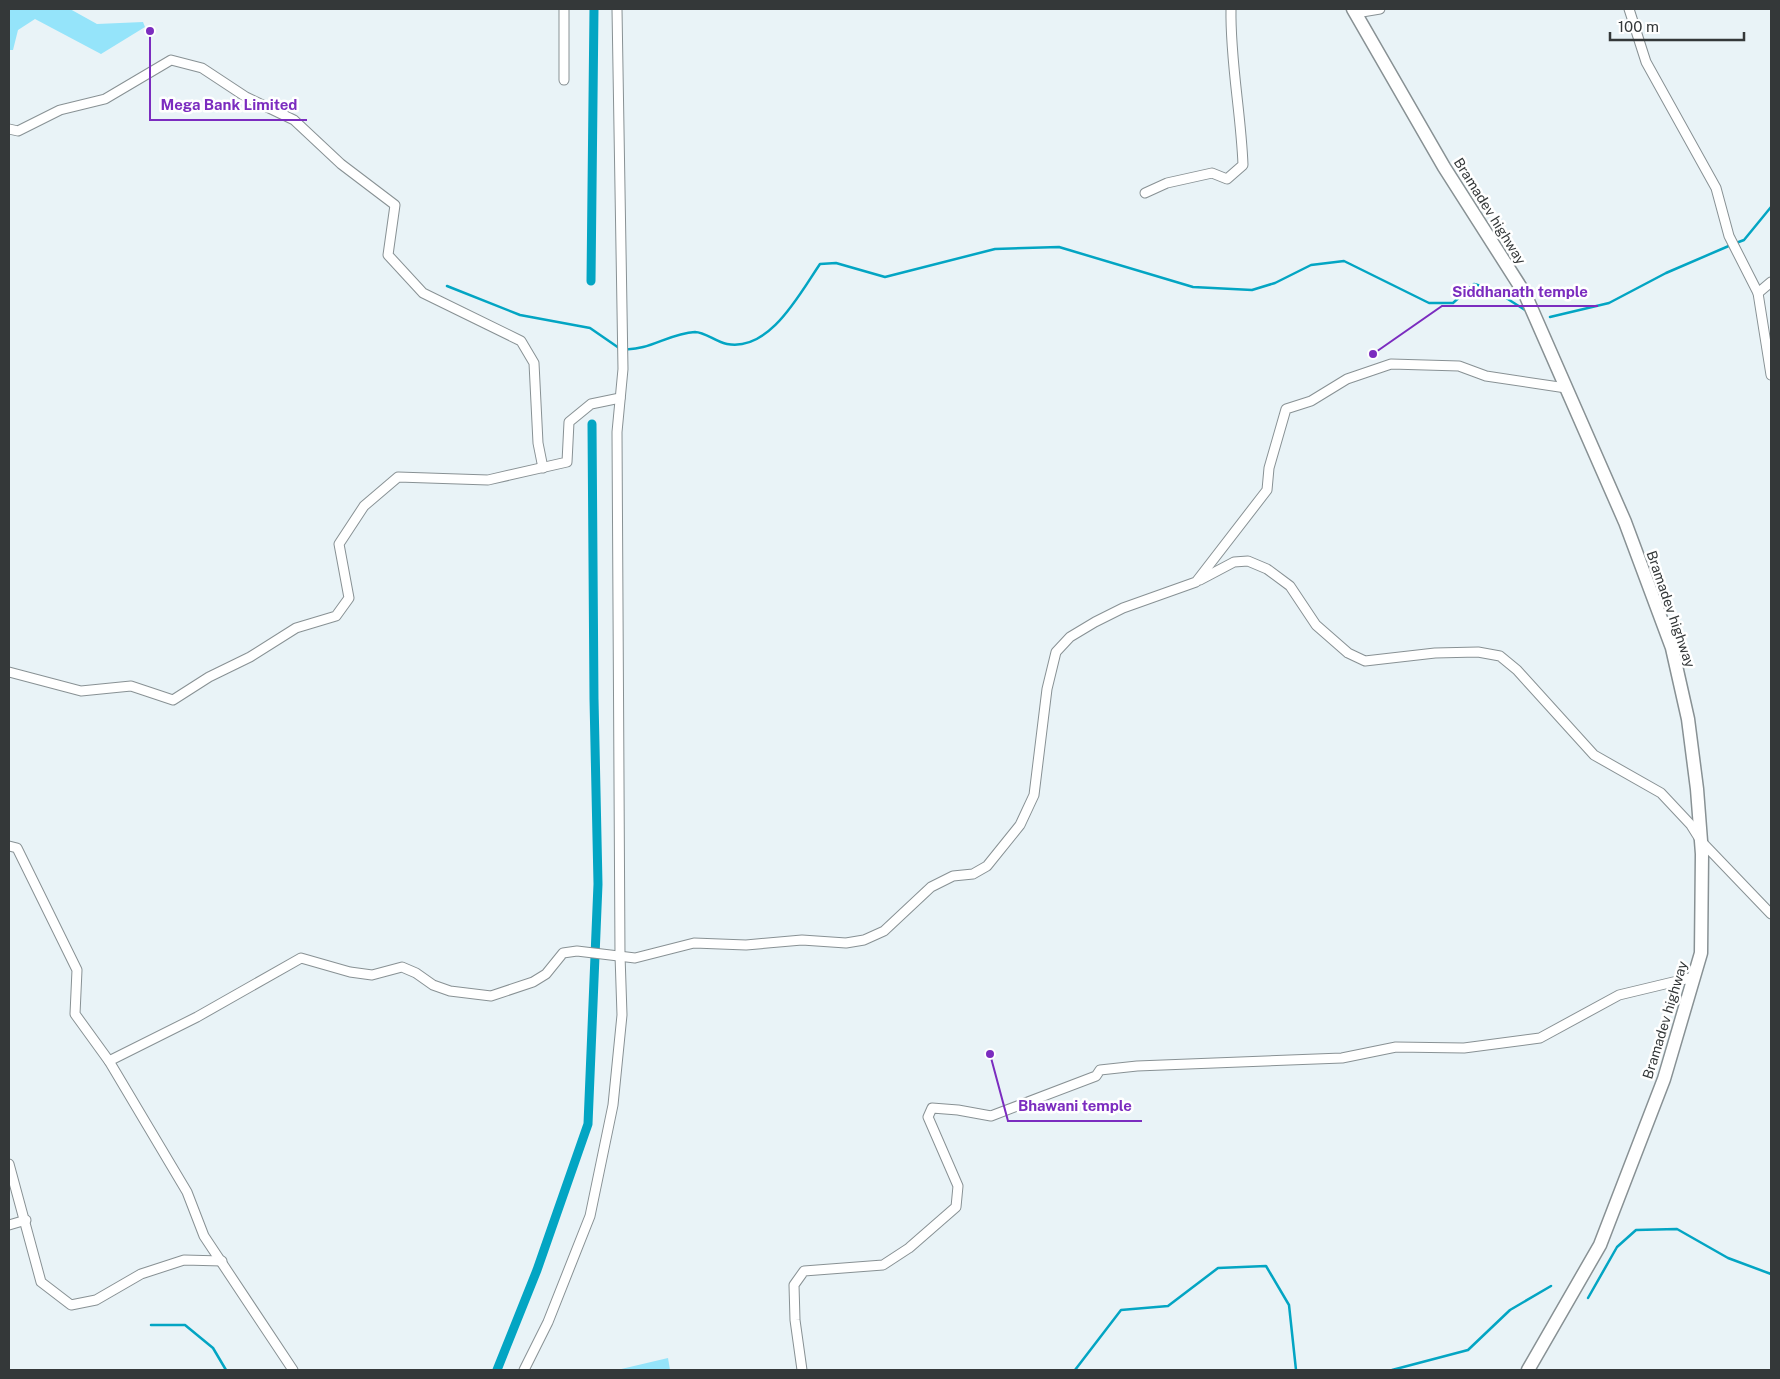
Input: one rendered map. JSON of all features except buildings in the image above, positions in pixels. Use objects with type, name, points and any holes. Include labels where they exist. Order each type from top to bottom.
[{"type":"street","points":[[564,9],[564,80]]},
{"type":"street","points":[[524,1370],[548,1322],[590,1216],[613,1106],[622,1015],[617,432],[623,368],[617,9]]},
{"type":"street","points":[[1145,193],[1167,183],[1212,173],[1227,179],[1243,165],[1242,130],[1230,44],[1231,9]]},
{"type":"street","points":[[1355,11],[1380,9]]},
{"type":"street","points":[[1629,9],[1646,62],[1716,188],[1730,236],[1758,293],[1771,375]]},
{"type":"street","name":"Bramadev highway","points":[[1355,11],[1444,167],[1525,294],[1625,522],[1672,648],[1688,719],[1697,789],[1701,841],[1701,953],[1664,1079],[1600,1245],[1528,1370]]},
{"type":"street","points":[[9,128],[18,131],[60,110],[105,99],[171,60],[202,68],[246,97],[294,120],[341,164],[395,205],[388,255],[423,293],[521,341],[534,363],[538,443],[543,468]]},
{"type":"street","points":[[1758,293],[1771,282]]},
{"type":"street","points":[[1196,582],[1267,490],[1268,468],[1286,409],[1311,401],[1347,379],[1391,364],[1459,366],[1486,376],[1566,388]]},
{"type":"street","points":[[9,672],[81,691],[131,686],[173,700],[209,677],[250,657],[296,628],[336,616],[349,598],[340,544],[364,506],[398,478],[488,480],[566,462],[570,422],[591,404],[620,398]]},
{"type":"street","points":[[109,1061],[197,1017],[301,958],[350,972],[372,975],[402,967],[416,973],[433,986],[491,996],[534,982],[546,974],[563,954],[577,950],[635,958],[694,943],[746,945],[802,940],[846,942],[864,940],[884,931],[931,887],[953,876],[973,874],[987,866],[1020,825],[1034,796],[1048,689],[1056,652],[1070,637],[1123,608],[1196,582],[1234,562],[1248,561],[1254,563],[1290,586],[1316,625],[1348,653],[1365,662],[1435,653],[1478,652],[1500,656],[1517,670],[1594,755],[1661,793],[1691,825],[1701,841],[1771,914]]},
{"type":"street","points":[[9,846],[17,848],[77,970],[76,1014],[109,1061],[187,1192],[204,1236],[292,1370]]},
{"type":"street","points":[[802,1370],[795,1320],[794,1285],[804,1271],[883,1266],[909,1248],[956,1207],[958,1186],[928,1118],[932,1108],[958,1110],[991,1116],[1096,1076],[1100,1070],[1137,1066],[1342,1058],[1396,1047],[1464,1048],[1540,1038],[1619,995],[1694,977]]},
{"type":"street","points":[[9,1164],[26,1220],[41,1282],[71,1305],[96,1300],[141,1274],[184,1260],[222,1261]]},
{"type":"street","points":[[9,1224],[26,1220]]},
{"type":"shaded area","points":[[9,9],[70,9],[97,24],[143,22],[145,27],[101,54],[35,19],[18,30],[13,50],[9,50]]},
{"type":"shaded area","points":[[668,1358],[670,1370],[617,1370]]},
{"type":"waterway","points":[[591,281],[594,9]]},
{"type":"waterway","points":[[1736,243],[1744,240],[1771,207]]},
{"type":"waterway","points":[[1550,317],[1609,303],[1666,273],[1731,245]]},
{"type":"waterway","points":[[625,349],[634,349],[677,335],[695,332],[727,344],[743,344],[757,339],[782,318],[820,264],[836,263],[885,277],[995,249],[1059,247],[1193,287],[1252,290],[1275,283],[1311,265],[1344,261],[1429,303],[1453,303],[1474,284],[1492,289],[1525,310]]},
{"type":"waterway","points":[[447,286],[520,315],[590,328],[619,348]]},
{"type":"waterway","points":[[497,1370],[537,1270],[588,1124],[598,884],[594,699],[592,424]]},
{"type":"waterway","points":[[1588,1298],[1617,1247],[1636,1230],[1677,1229],[1728,1258],[1771,1274]]},
{"type":"waterway","points":[[1075,1370],[1121,1310],[1168,1306],[1218,1268],[1266,1266],[1289,1305],[1296,1370]]},
{"type":"waterway","points":[[1392,1370],[1468,1350],[1510,1310],[1551,1286]]},
{"type":"waterway","points":[[151,1325],[185,1325],[213,1348],[226,1370]]},
{"type":"place","name":"Mega Bank Limited","points":[[150,31]]},
{"type":"place","name":"Siddhanath temple","points":[[1373,354]]},
{"type":"place","name":"Bhawani temple","points":[[990,1054]]}]
